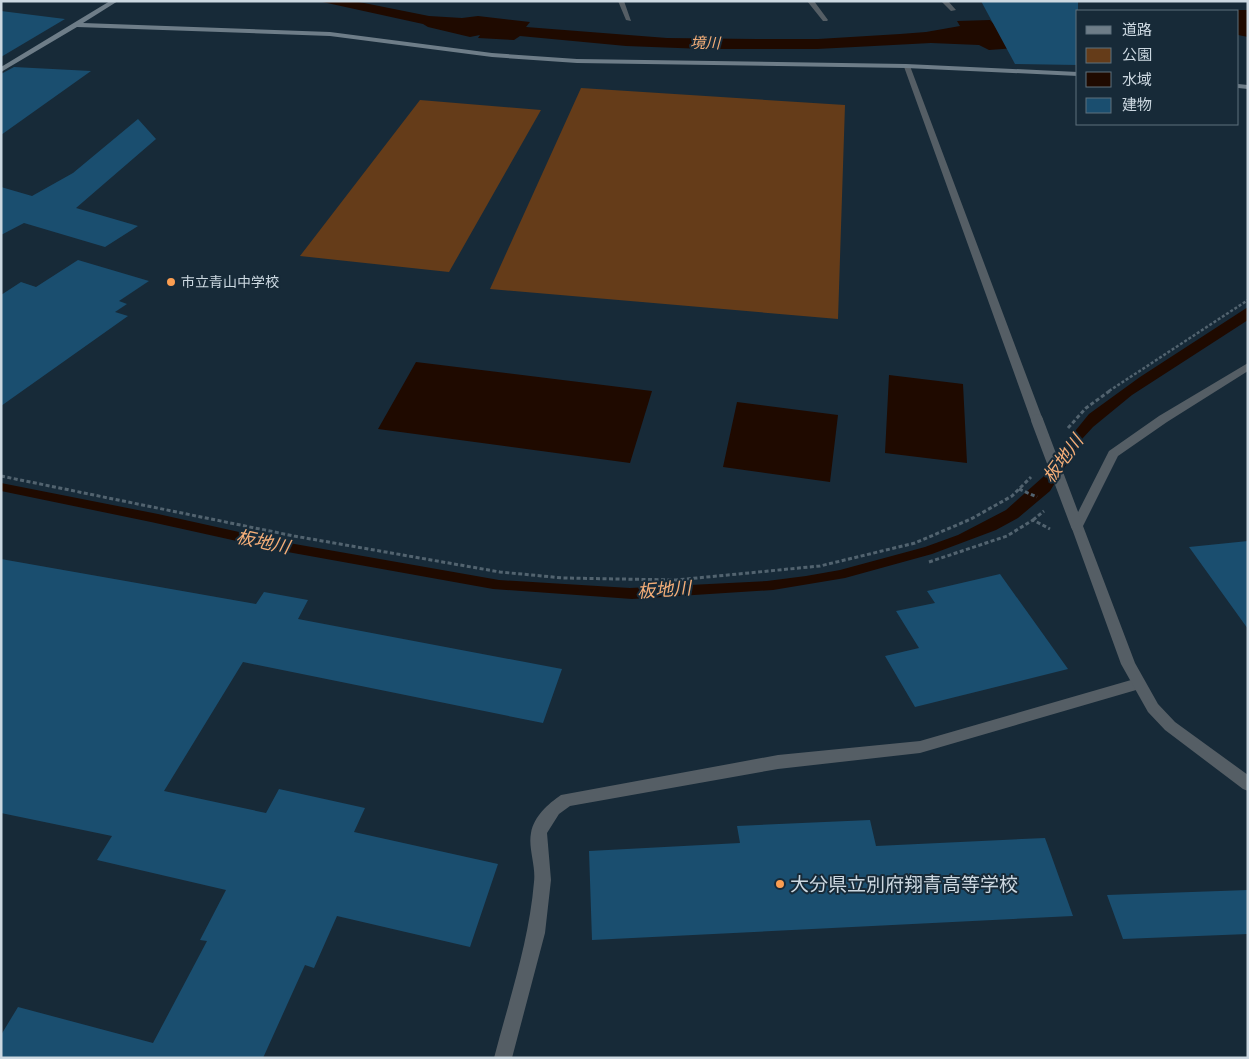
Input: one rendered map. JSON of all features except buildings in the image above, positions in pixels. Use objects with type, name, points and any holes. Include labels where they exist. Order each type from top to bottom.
[{"type":"street","points":[[1,70],[115,1]]},
{"type":"street","points":[[621,1],[629,20]]},
{"type":"street","points":[[810,1],[825,20]]},
{"type":"street","points":[[944,1],[953,10]]},
{"type":"street","points":[[78,24],[330,34],[492,55],[577,61],[906,66],[1076,74]]},
{"type":"street","points":[[906,66],[1128,664],[1153,708],[1170,726],[1248,784]]},
{"type":"street","points":[[1077,526],[1113,454],[1163,418],[1248,366]]},
{"type":"street","points":[[503,1058],[536,933],[543,880],[540,833],[544,821],[553,809],[567,800],[778,762],[920,747],[1138,684]]},
{"type":"path","points":[[1065,430],[1086,408],[1131,375],[1248,300]]},
{"type":"path","points":[[1,476],[294,536],[500,572],[564,578],[676,580],[820,566],[915,543],[971,519],[1012,496],[1036,471]]},
{"type":"path","points":[[929,562],[1007,536],[1033,520],[1052,530]]},
{"type":"green space","points":[[581,88],[845,105],[838,319],[490,289]]},
{"type":"green space","points":[[420,100],[541,110],[449,272],[300,256]]},
{"type":"water","name":"境川","points":[[318,1],[354,1],[429,16],[462,18],[478,16],[530,22],[526,27],[667,38],[818,39],[926,32],[960,26],[957,21],[990,20],[1016,48],[989,50],[979,45],[931,43],[817,49],[704,49],[626,46],[520,36],[514,40],[478,38],[480,35],[470,37],[428,27],[423,24]]},
{"type":"water","points":[[1239,10],[1248,10],[1248,37],[1239,35]]},
{"type":"water","name":"板地川","points":[[1248,307],[1248,320],[1132,395],[1093,427],[1082,439],[1050,491],[1018,518],[996,530],[932,554],[845,578],[773,590],[632,599],[493,589],[282,551],[1,491],[1,483],[158,514],[289,543],[499,580],[630,588],[767,581],[806,576],[840,570],[925,547],[958,535],[1006,510],[1043,477],[1067,441],[1089,414],[1140,377]]},
{"type":"water","points":[[416,362],[652,391],[630,463],[378,429]]},
{"type":"water","points":[[889,375],[963,384],[967,463],[885,453]]},
{"type":"water","points":[[737,402],[838,415],[830,482],[723,467]]},
{"type":"place","name":"市立青山中学校","points":[[171,282]]},
{"type":"place","name":"大分県立別府翔青高等学校","points":[[780,884]]}]
